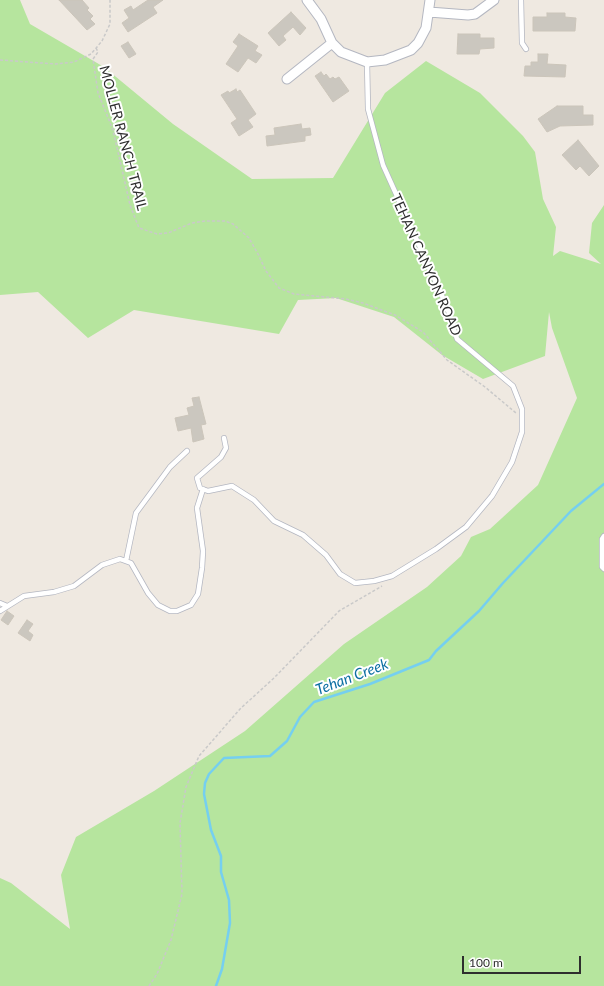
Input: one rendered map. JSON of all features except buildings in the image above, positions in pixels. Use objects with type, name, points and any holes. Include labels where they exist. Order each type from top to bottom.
[{"type":"street","points":[[307,0],[321,19],[332,42],[341,52],[367,62],[385,60],[411,50],[418,43],[426,28],[430,0]]},
{"type":"street","points":[[429,12],[468,15],[475,14],[494,0]]},
{"type":"street","points":[[287,79],[332,42]]},
{"type":"lane","points":[[521,0],[522,43],[526,49]]},
{"type":"lane","name":"TEHAN CANYON ROAD","points":[[203,489],[208,491],[232,486],[254,500],[274,521],[304,535],[326,555],[340,574],[355,583],[374,581],[392,576],[436,549],[466,527],[492,496],[512,462],[522,432],[522,408],[513,386],[457,339],[447,307],[383,165],[368,109],[367,62]]},
{"type":"lane","points":[[0,611],[24,596],[54,592],[70,587],[84,580],[102,564],[115,559],[126,560],[131,563],[148,592],[158,605],[170,611],[177,611],[191,605],[198,594],[203,551],[197,508],[203,489],[200,488],[198,478],[221,457],[226,448],[224,438]]},
{"type":"lane","points":[[126,560],[136,513],[170,467],[187,450]]},
{"type":"lane","points":[[604,536],[602,540],[602,567],[604,569]]},
{"type":"lane","points":[[0,603],[7,606]]},
{"type":"path","points":[[0,60],[55,64],[74,62],[91,54],[102,41],[110,24],[110,0]]},
{"type":"path","name":"MOLLER RANCH TRAIL","points":[[96,48],[98,52],[93,59],[98,93],[113,130],[130,205],[139,228],[157,234],[168,233],[192,223],[206,221],[225,221],[233,224],[249,238],[266,271],[279,288],[294,294],[346,299],[363,303],[395,315],[423,332],[447,360],[485,387],[522,418]]},
{"type":"path","points":[[149,986],[157,974],[171,940],[182,894],[180,823],[186,787],[199,756],[241,708],[274,678],[339,611],[379,589],[392,576]]},
{"type":"green space","points":[[0,0],[20,0],[30,24],[104,67],[173,124],[252,179],[333,178],[385,93],[426,61],[480,93],[523,136],[535,152],[543,199],[556,227],[553,256],[560,251],[601,264],[589,253],[592,223],[604,205],[604,986],[0,986],[0,878],[11,883],[70,929],[61,875],[76,837],[154,791],[245,731],[344,644],[427,587],[461,556],[471,537],[490,529],[538,485],[577,398],[552,328],[549,312],[545,356],[483,379],[442,355],[394,317],[336,298],[298,300],[279,334],[134,310],[88,338],[38,292],[0,295]]},
{"type":"waterway","name":"Tehan Creek","points":[[216,986],[222,969],[230,923],[229,900],[221,872],[221,856],[211,830],[204,794],[205,783],[209,774],[224,758],[270,756],[287,741],[300,717],[314,702],[370,684],[429,660],[436,651],[479,611],[503,583],[571,511],[604,484]]}]
